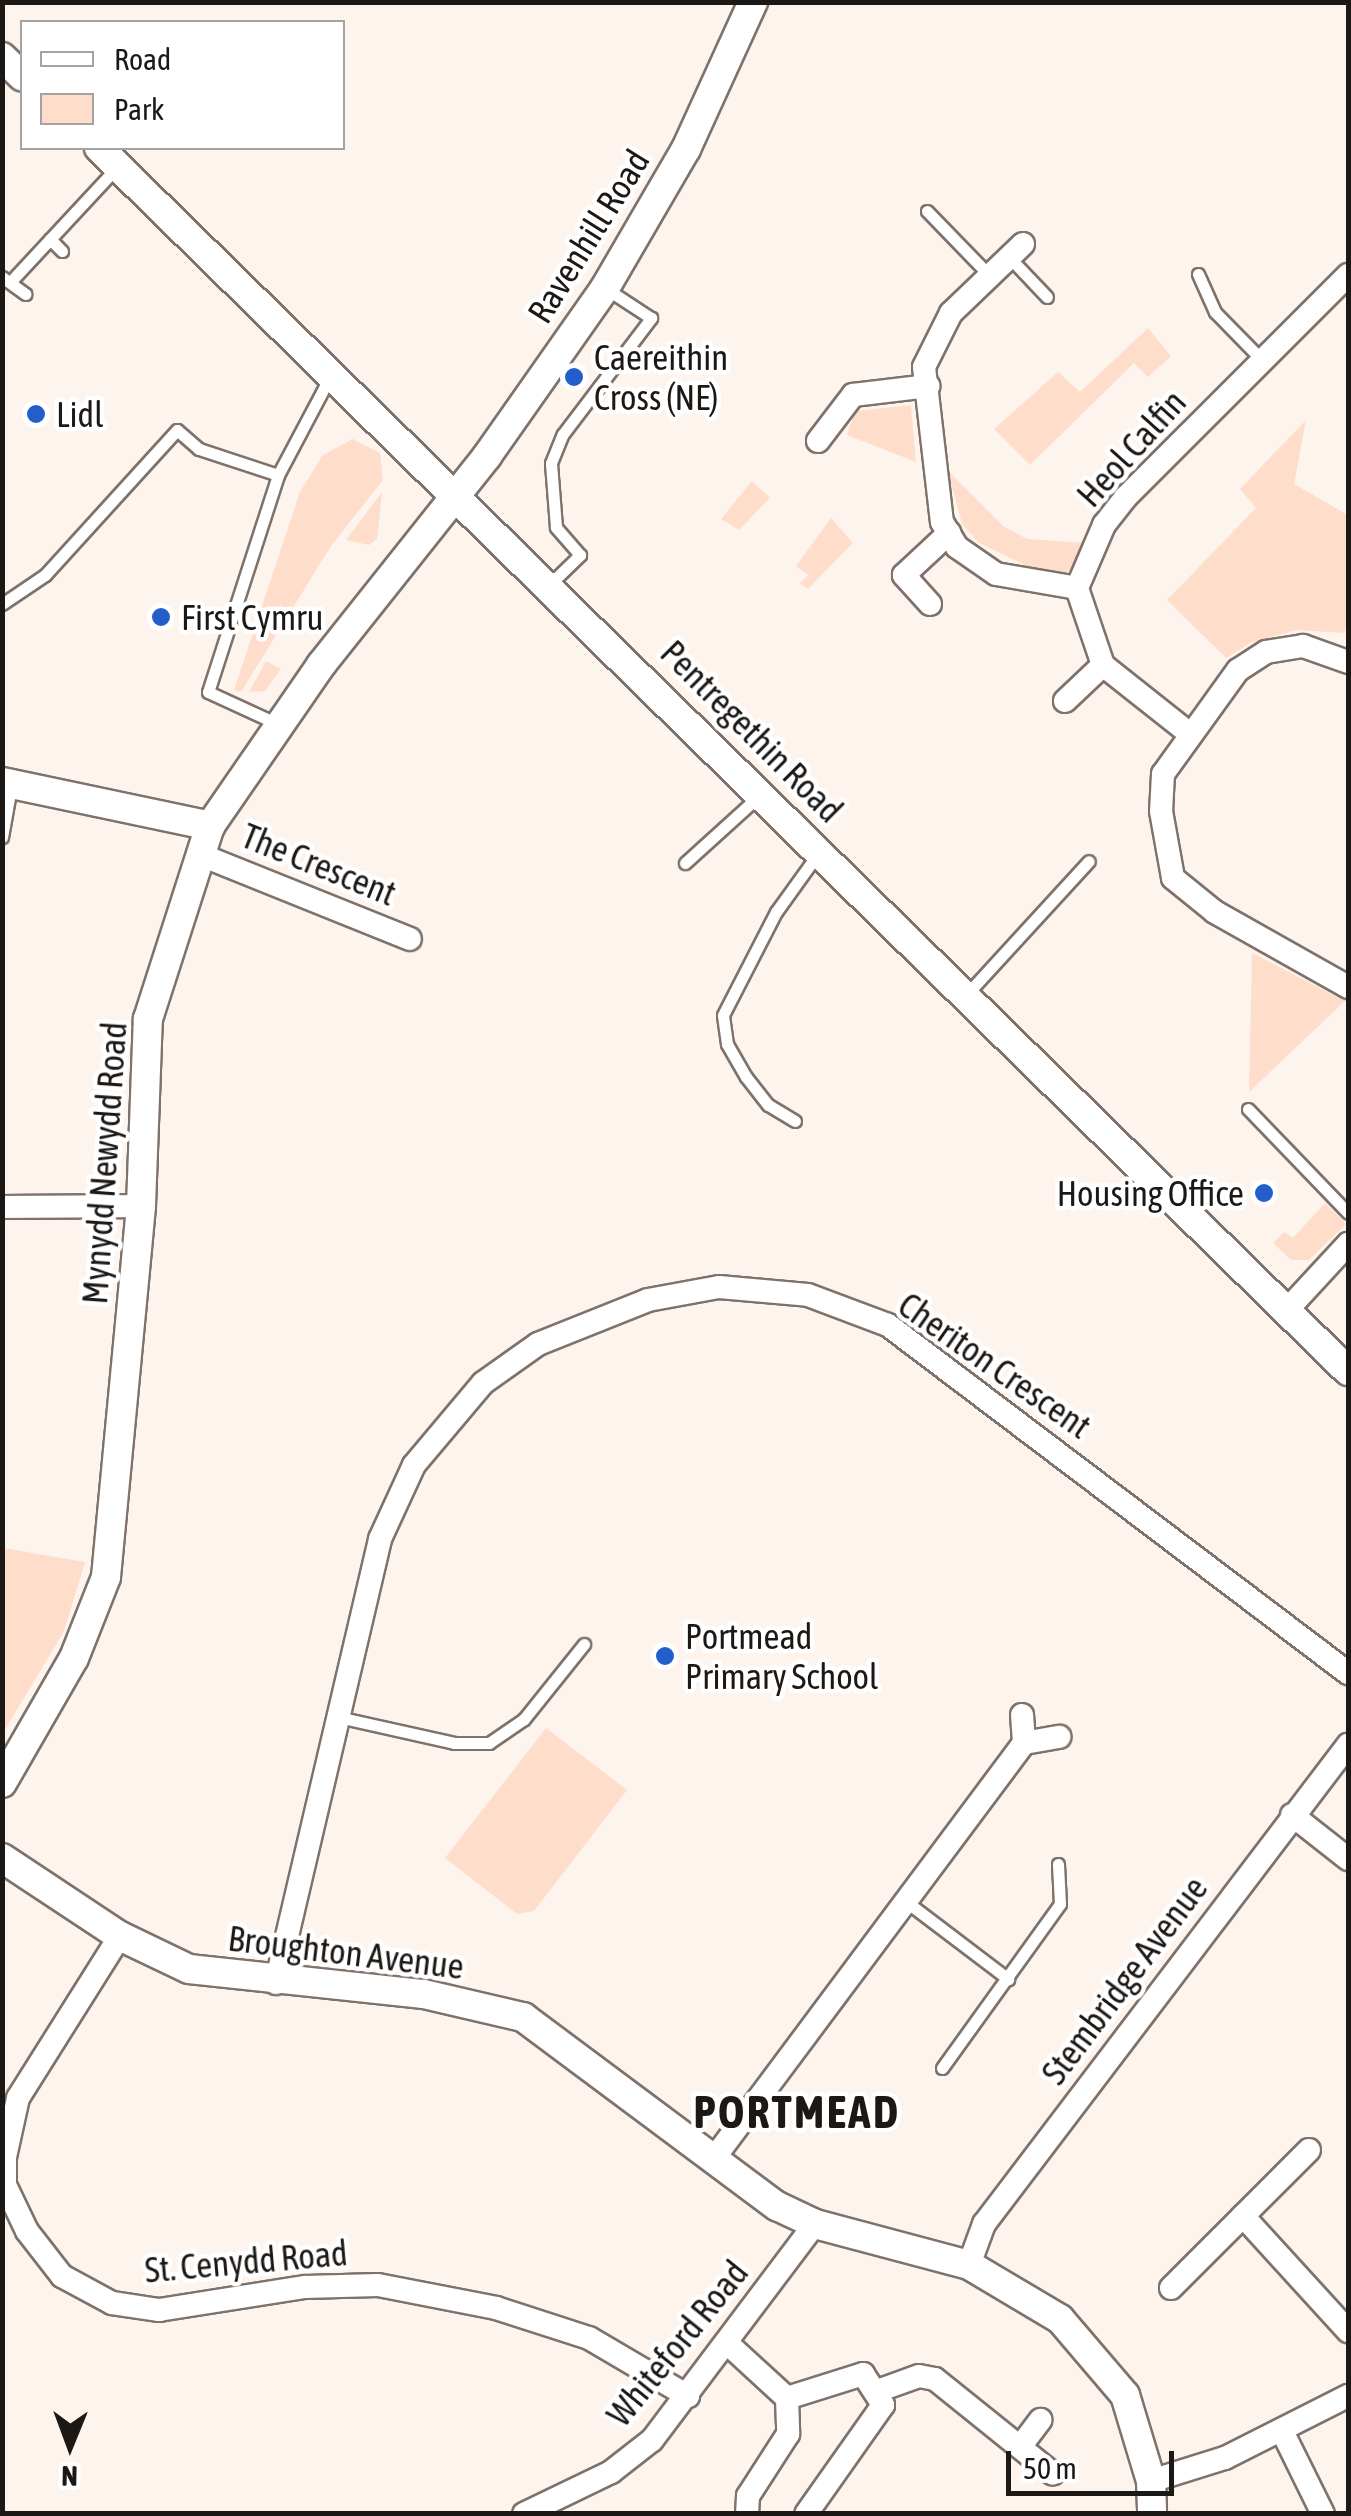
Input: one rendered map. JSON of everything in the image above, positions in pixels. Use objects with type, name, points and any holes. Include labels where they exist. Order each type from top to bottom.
[{"type":"street","name":"Ravenhill Road","points":[[454,490],[488,456],[604,288],[686,149],[753,2]]},
{"type":"street","name":"Pentregethin Road","points":[[109,157],[334,371],[1348,1371]]},
{"type":"street","points":[[1016,250],[951,313],[924,366],[948,533],[957,547],[996,574],[1078,588],[1103,665],[1190,734]]},
{"type":"street","name":"Heol Calfin","points":[[1078,588],[1104,525],[1126,497],[1348,275]]},
{"type":"street","points":[[818,441],[854,394],[928,386]]},
{"type":"street","name":"Mynydd Newydd Road","points":[[2,1783],[74,1658],[106,1577],[141,1206],[148,1019],[210,826],[454,490]]},
{"type":"street","points":[[930,604],[904,575],[948,533]]},
{"type":"street","points":[[1348,662],[1303,646],[1266,652],[1238,670],[1163,774],[1161,810],[1173,878],[1215,912],[1348,987]]},
{"type":"street","points":[[1065,701],[1103,665]]},
{"type":"street","points":[[7,783],[210,826]]},
{"type":"street","name":"The Crescent","points":[[201,855],[410,938]]},
{"type":"street","points":[[2,1207],[141,1206]]},
{"type":"street","points":[[1287,1310],[1348,1244]]},
{"type":"street","name":"Cheriton Crescent","points":[[276,1983],[380,1539],[414,1465],[483,1382],[578,1325],[648,1300],[719,1287],[808,1295],[888,1325],[1348,1674]]},
{"type":"street","points":[[712,2161],[1024,1744],[1022,1715]]},
{"type":"street","points":[[1024,1744],[1058,1736]]},
{"type":"street","name":"Stembridge Avenue","points":[[969,2265],[984,2224],[1348,1745]]},
{"type":"street","points":[[1292,1815],[1348,1859]]},
{"type":"street","name":"Broughton Avenue","points":[[2,1858],[120,1936],[189,1969],[276,1983],[424,1994],[523,2017],[712,2161],[815,2224],[969,2265],[1060,2319],[1125,2395],[1151,2481],[1152,2514]]},
{"type":"street","name":"St. Cenydd Road","points":[[120,1936],[18,2098],[4,2172],[27,2231],[62,2276],[112,2303],[159,2310],[305,2287],[378,2285],[496,2308],[588,2338],[688,2396]]},
{"type":"street","points":[[1170,2288],[1309,2150]]},
{"type":"street","points":[[1243,2216],[1348,2331]]},
{"type":"street","name":"Whiteford Road","points":[[524,2514],[611,2472],[652,2440],[815,2224]]},
{"type":"street","points":[[728,2344],[787,2398],[788,2434],[748,2496],[747,2514]]},
{"type":"street","points":[[787,2398],[863,2374],[880,2390],[883,2405],[876,2422],[806,2514]]},
{"type":"street","points":[[880,2390],[919,2376],[935,2378],[1053,2474]]},
{"type":"street","points":[[1151,2481],[1224,2458],[1348,2396]]},
{"type":"street","points":[[1020,2446],[1040,2420]]},
{"type":"street","points":[[1282,2431],[1323,2514]]},
{"type":"lane","points":[[25,294],[8,278],[50,239],[109,157]]},
{"type":"lane","points":[[927,211],[990,276]]},
{"type":"lane","points":[[50,239],[62,251]]},
{"type":"lane","points":[[1016,250],[1048,296]]},
{"type":"lane","points":[[1198,274],[1214,312],[1262,360]]},
{"type":"lane","points":[[550,584],[580,555],[556,528],[551,463],[562,434],[652,318],[604,288]]},
{"type":"lane","points":[[280,725],[208,692],[278,475],[334,371]]},
{"type":"lane","points":[[2,604],[45,575],[177,430],[199,450],[278,475]]},
{"type":"lane","points":[[2,837],[7,783]]},
{"type":"lane","points":[[685,863],[762,794]]},
{"type":"lane","points":[[795,1121],[768,1105],[746,1077],[727,1044],[723,1015],[776,912],[820,851]]},
{"type":"lane","points":[[966,994],[1088,861]]},
{"type":"lane","points":[[1248,1109],[1348,1213]]},
{"type":"lane","points":[[338,1717],[454,1743],[489,1744],[524,1719],[584,1644]]},
{"type":"lane","points":[[942,2068],[1060,1904],[1058,1864]]},
{"type":"lane","points":[[908,1904],[1008,1979]]},
{"type":"green space","points":[[1148,328],[1171,356],[1148,377],[1134,363],[1030,465],[994,429],[1058,372],[1080,392]]},
{"type":"green space","points":[[911,405],[916,462],[847,435],[855,411]]},
{"type":"green space","points":[[1306,420],[1294,484],[1348,515],[1348,624],[1344,633],[1297,630],[1252,642],[1226,658],[1167,600],[1256,508],[1240,489]]},
{"type":"green space","points":[[353,439],[380,453],[383,480],[331,546],[241,692],[234,690],[300,492],[323,455]]},
{"type":"green space","points":[[948,471],[1003,526],[1027,539],[1084,543],[1076,565],[1063,575],[1040,572],[979,543],[962,524]]},
{"type":"green space","points":[[752,481],[770,498],[739,530],[721,519]]},
{"type":"green space","points":[[382,492],[377,539],[369,545],[346,540]]},
{"type":"green space","points":[[831,518],[853,543],[808,589],[800,583],[808,575],[796,566]]},
{"type":"green space","points":[[266,661],[281,669],[265,691],[249,692]]},
{"type":"green space","points":[[1252,953],[1345,1001],[1249,1092]]},
{"type":"green space","points":[[1325,1203],[1346,1224],[1309,1260],[1291,1260],[1273,1243],[1284,1232],[1293,1238]]},
{"type":"green space","points":[[3,1548],[85,1562],[64,1631],[3,1733]]},
{"type":"green space","points":[[546,1728],[627,1790],[534,1911],[517,1914],[445,1858]]},
{"type":"place","name":"Caereithin Cross (NE)","points":[[574,377]]},
{"type":"place","name":"Lidl","points":[[36,414]]},
{"type":"place","name":"First Cymru","points":[[161,617]]},
{"type":"place","name":"Housing Office","points":[[1264,1193]]},
{"type":"place","name":"Portmead Primary School","points":[[665,1656]]},
{"type":"district","name":"PORTMEAD","points":[[797,2113]]}]
